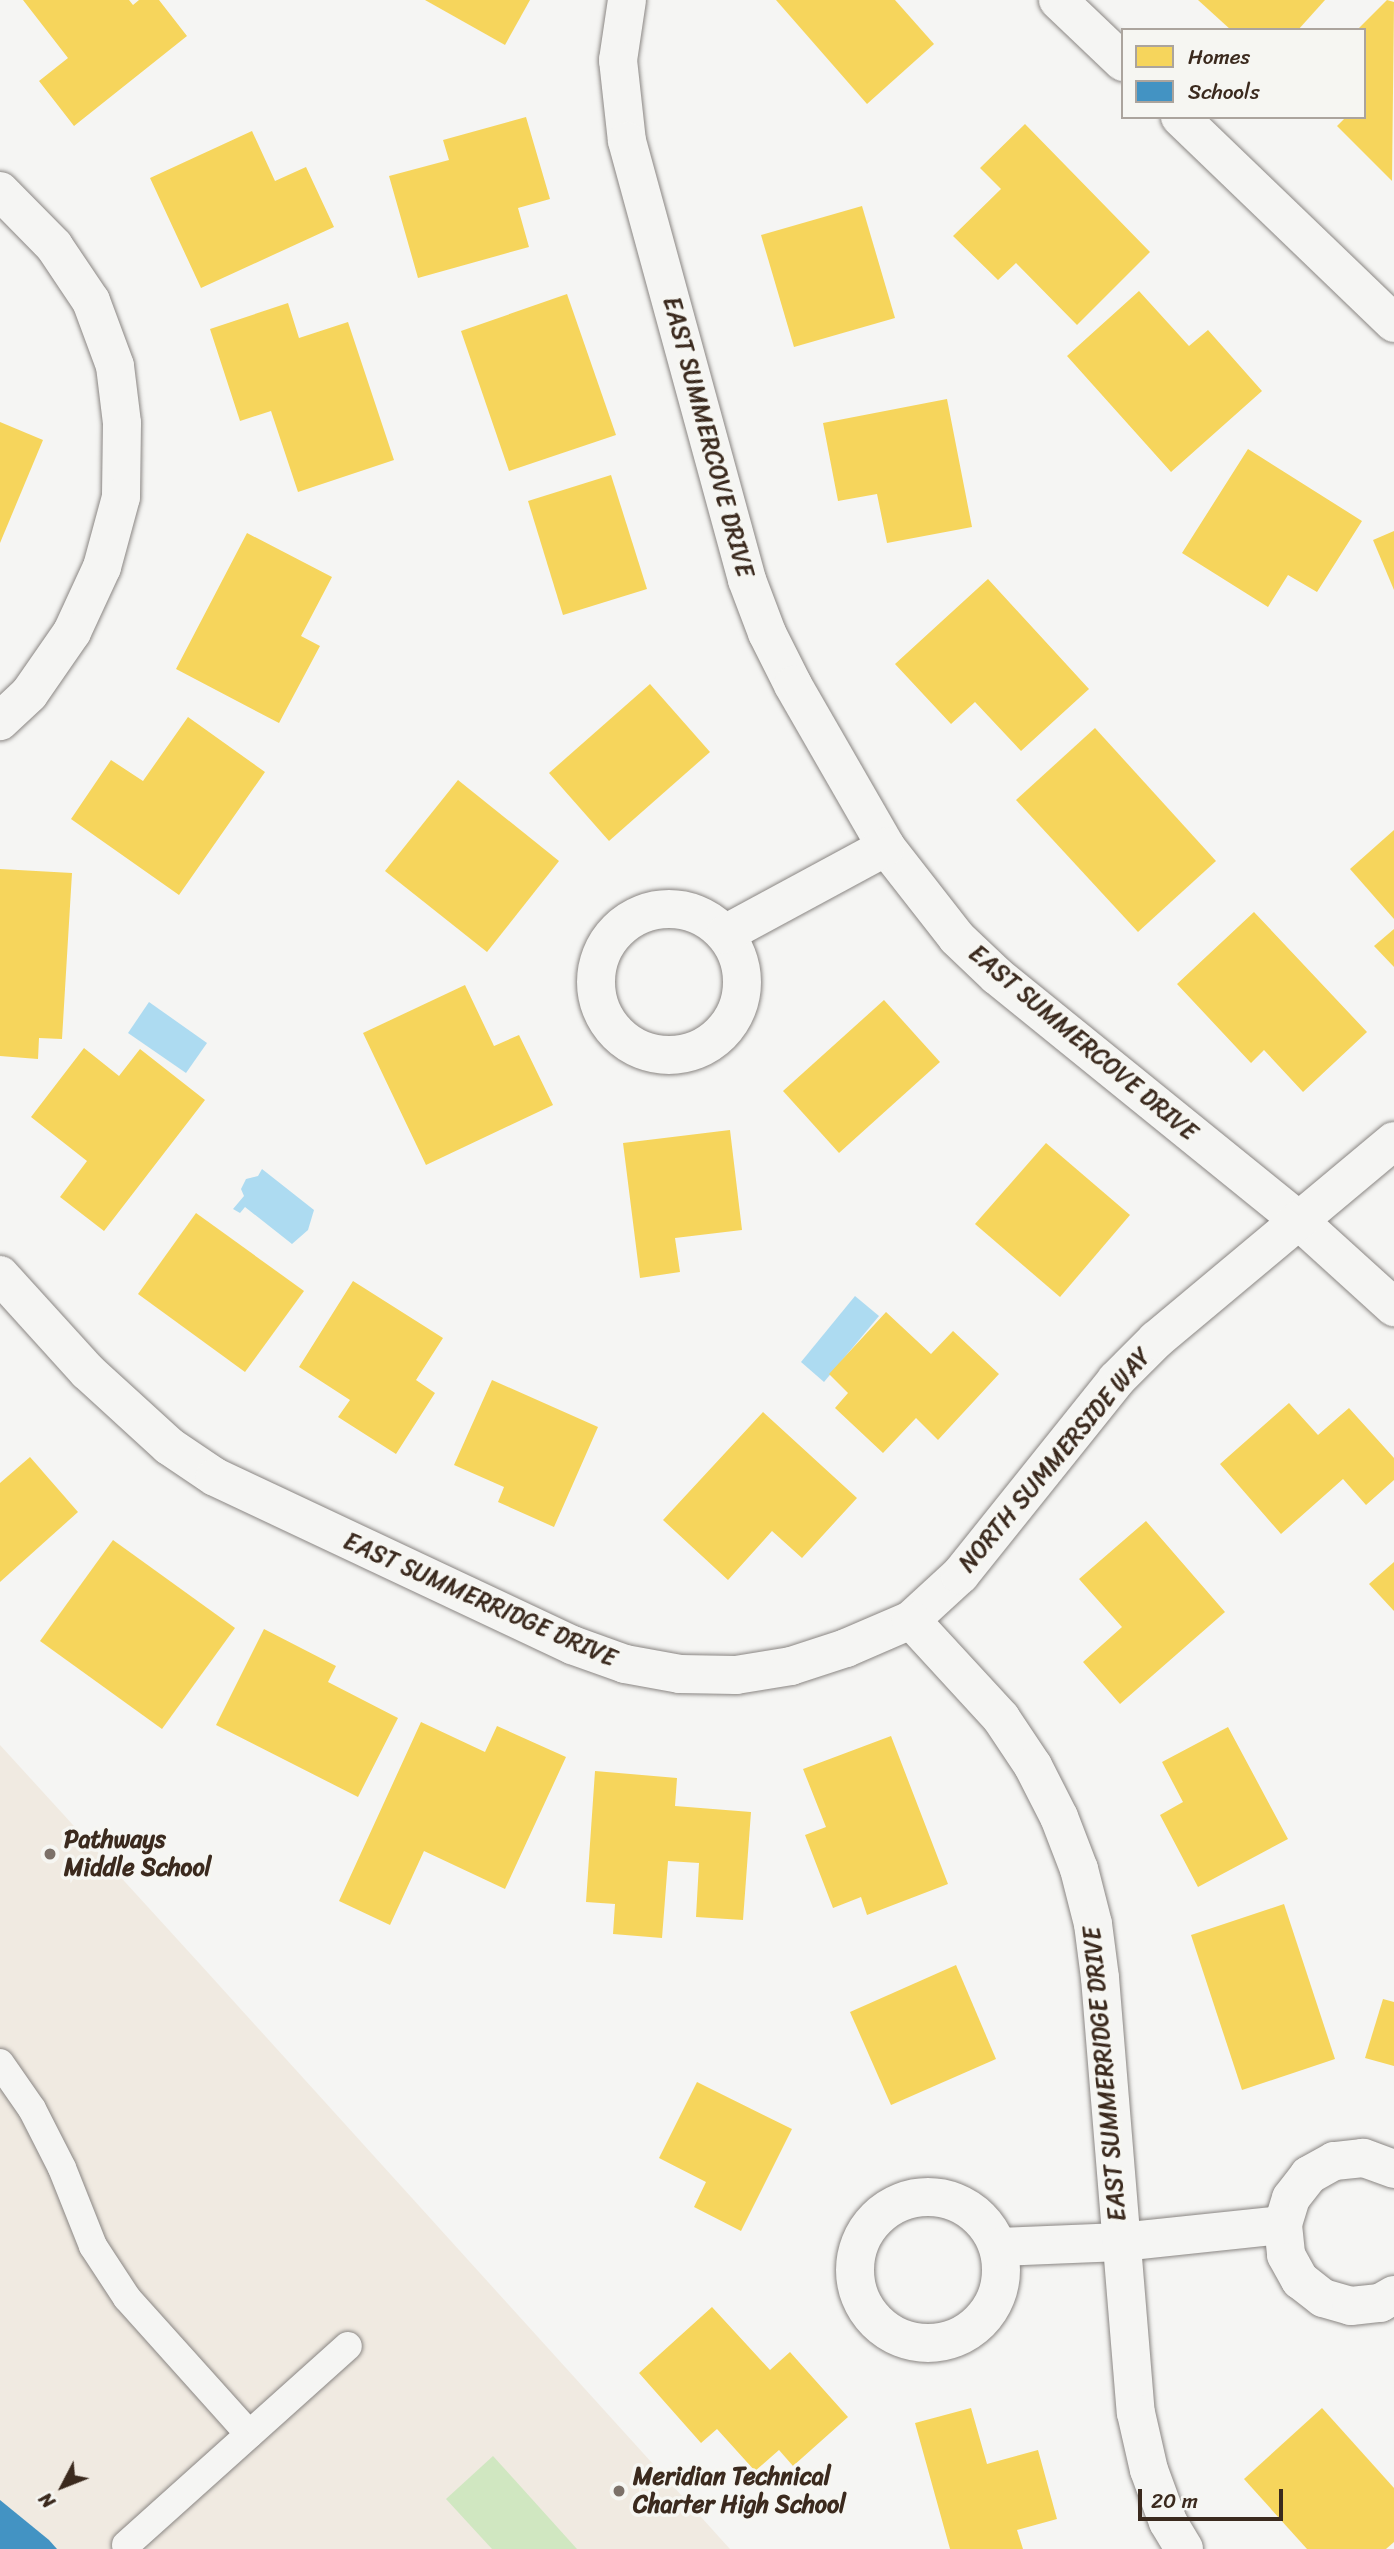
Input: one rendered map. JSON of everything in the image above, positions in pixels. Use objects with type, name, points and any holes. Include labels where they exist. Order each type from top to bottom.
[{"type":"street","name":"EAST SUMMERCOVE DRIVE","points":[[627,0],[618,60],[627,141],[747,580],[767,633],[793,685],[886,847],[957,938],[998,976],[1298,1220],[1394,1307]]},
{"type":"street","points":[[1058,0],[1121,60]]},
{"type":"street","points":[[1182,119],[1394,324]]},
{"type":"street","points":[[0,191],[54,246],[91,301],[115,366],[122,423],[121,497],[102,567],[72,632],[29,694],[0,721]]},
{"type":"street","points":[[725,934],[886,847]]},
{"type":"street","name":"NORTH SUMMERSIDE WAY","points":[[911,1620],[960,1575],[1116,1380],[1156,1340],[1394,1141]]},
{"type":"street","name":"EAST SUMMERRIDGE DRIVE","points":[[0,1275],[88,1371],[169,1446],[215,1477],[572,1645],[625,1664],[653,1670],[680,1674],[736,1675],[791,1666],[846,1648],[911,1620],[1001,1718],[1032,1766],[1059,1816],[1079,1869],[1093,1923],[1100,1978],[1136,2413],[1149,2470],[1168,2522],[1184,2549]]},
{"type":"street","points":[[1394,2169],[1363,2158],[1334,2161],[1308,2175],[1291,2198],[1283,2225],[1286,2255],[1300,2280],[1323,2298],[1351,2306],[1380,2303],[1394,2295]]},
{"type":"street","name":"EAST SUMMERRIDGE DRIVE","points":[[999,2248],[1121,2242],[1283,2225]]},
{"type":"lane","points":[[0,2063],[32,2109],[62,2168],[93,2246],[127,2298],[249,2434]]},
{"type":"lane","points":[[126,2545],[348,2346]]},
{"type":"shaded area","points":[[0,1745],[199,1963],[730,2549],[0,2549]]},
{"type":"green space","points":[[493,2456],[577,2549],[492,2549],[446,2499]]},
{"type":"water","points":[[149,1002],[207,1043],[186,1073],[128,1033]]},
{"type":"water","points":[[262,1169],[314,1210],[308,1230],[292,1244],[245,1207],[240,1213],[233,1209],[244,1196],[241,1189],[246,1179],[258,1176]]},
{"type":"water","points":[[855,1296],[879,1316],[824,1382],[801,1362]]},
{"type":"building: Homes","points":[[23,0],[129,0],[133,5],[139,0],[159,0],[187,36],[74,126],[39,81],[68,58]]},
{"type":"building: Homes","points":[[425,0],[530,0],[505,45]]},
{"type":"building: Homes","points":[[776,0],[895,0],[934,44],[867,104]]},
{"type":"building: Homes","points":[[1198,0],[1325,0],[1300,28],[1229,28]]},
{"type":"building: Homes","points":[[1387,0],[1394,2],[1392,181],[1337,126],[1344,119],[1366,119],[1366,28],[1359,28]]},
{"type":"building: Homes","points":[[526,117],[550,199],[518,208],[529,247],[418,278],[389,176],[449,160],[443,140]]},
{"type":"building: Homes","points":[[1025,124],[1150,252],[1077,325],[1016,263],[998,280],[953,236],[1001,189],[980,168]]},
{"type":"building: Homes","points":[[252,131],[275,181],[306,167],[334,227],[201,288],[150,178]]},
{"type":"building: Homes","points":[[862,206],[895,318],[794,347],[761,235]]},
{"type":"building: Homes","points":[[1139,291],[1189,346],[1208,330],[1262,391],[1171,472],[1067,356]]},
{"type":"building: Homes","points":[[567,294],[616,435],[509,471],[461,331]]},
{"type":"building: Homes","points":[[288,303],[299,338],[348,322],[394,460],[298,492],[271,411],[240,421],[210,329]]},
{"type":"building: Homes","points":[[947,399],[972,527],[887,543],[877,494],[838,501],[823,423]]},
{"type":"building: Homes","points":[[0,422],[43,440],[0,543]]},
{"type":"building: Homes","points":[[1248,449],[1362,521],[1317,592],[1288,575],[1268,607],[1182,553]]},
{"type":"building: Homes","points":[[611,475],[647,589],[563,615],[528,501]]},
{"type":"building: Homes","points":[[1394,531],[1394,590],[1373,540]]},
{"type":"building: Homes","points":[[247,533],[332,577],[301,636],[320,646],[279,723],[176,669]]},
{"type":"building: Homes","points":[[988,579],[1089,689],[1021,751],[975,702],[951,724],[895,664]]},
{"type":"building: Homes","points":[[650,684],[710,752],[609,841],[549,773]]},
{"type":"building: Homes","points":[[188,717],[265,772],[179,895],[71,819],[111,760],[143,781]]},
{"type":"building: Homes","points":[[1095,728],[1216,861],[1138,932],[1016,800]]},
{"type":"building: Homes","points":[[458,780],[559,861],[487,952],[385,871]]},
{"type":"building: Homes","points":[[1394,830],[1394,919],[1350,869]]},
{"type":"building: Homes","points":[[0,869],[72,873],[62,1039],[39,1038],[38,1059],[0,1056]]},
{"type":"building: Homes","points":[[1254,912],[1367,1032],[1303,1092],[1264,1050],[1251,1063],[1177,984]]},
{"type":"building: Homes","points":[[1394,929],[1394,967],[1374,946]]},
{"type":"building: Homes","points":[[465,985],[494,1046],[519,1035],[553,1105],[426,1165],[363,1033]]},
{"type":"building: Homes","points":[[884,1000],[940,1062],[839,1153],[783,1091]]},
{"type":"building: Homes","points":[[84,1048],[119,1076],[140,1049],[205,1100],[104,1231],[60,1197],[87,1161],[31,1117]]},
{"type":"building: Homes","points":[[730,1130],[742,1230],[675,1238],[680,1272],[640,1278],[623,1143]]},
{"type":"building: Homes","points":[[1046,1143],[1130,1215],[1060,1297],[975,1224]]},
{"type":"building: Homes","points":[[196,1213],[304,1291],[245,1372],[138,1294]]},
{"type":"building: Homes","points":[[353,1281],[443,1338],[416,1380],[435,1393],[396,1454],[338,1417],[350,1400],[299,1367]]},
{"type":"building: Homes","points":[[886,1312],[931,1354],[953,1331],[999,1374],[938,1440],[916,1418],[883,1453],[835,1408],[848,1393],[829,1374]]},
{"type":"building: Homes","points":[[492,1380],[598,1427],[554,1527],[498,1502],[504,1487],[454,1465]]},
{"type":"building: Homes","points":[[1289,1403],[1318,1435],[1349,1408],[1394,1458],[1394,1480],[1366,1505],[1343,1479],[1281,1534],[1220,1464]]},
{"type":"building: Homes","points":[[763,1412],[857,1498],[802,1558],[772,1531],[728,1580],[663,1520]]},
{"type":"building: Homes","points":[[30,1457],[78,1512],[0,1582],[0,1483]]},
{"type":"building: Homes","points":[[1146,1521],[1225,1612],[1120,1704],[1083,1662],[1122,1627],[1079,1579]]},
{"type":"building: Homes","points":[[113,1540],[235,1628],[162,1729],[40,1641]]},
{"type":"building: Homes","points":[[1394,1562],[1394,1611],[1369,1584]]},
{"type":"building: Homes","points":[[264,1629],[336,1666],[328,1682],[398,1718],[358,1797],[216,1725]]},
{"type":"building: Homes","points":[[421,1722],[485,1752],[497,1726],[566,1757],[505,1889],[424,1851],[390,1925],[339,1901]]},
{"type":"building: Homes","points":[[1228,1727],[1288,1839],[1198,1887],[1160,1815],[1183,1802],[1162,1762]]},
{"type":"building: Homes","points":[[891,1736],[948,1884],[867,1915],[861,1897],[833,1908],[805,1835],[826,1827],[803,1769]]},
{"type":"building: Homes","points":[[595,1771],[677,1778],[675,1806],[751,1812],[743,1920],[696,1917],[699,1863],[668,1861],[662,1938],[613,1934],[615,1904],[586,1902]]},
{"type":"building: Homes","points":[[1284,1904],[1335,2059],[1242,2090],[1191,1935]]},
{"type":"building: Homes","points":[[956,1965],[996,2059],[891,2105],[850,2012]]},
{"type":"building: Homes","points":[[1383,1999],[1394,2002],[1394,2066],[1365,2058]]},
{"type":"building: Homes","points":[[697,2082],[792,2129],[741,2231],[694,2207],[706,2182],[659,2158]]},
{"type":"building: Homes","points":[[712,2307],[770,2370],[790,2352],[848,2417],[793,2466],[779,2450],[755,2471],[717,2429],[701,2443],[639,2373]]},
{"type":"building: Homes","points":[[971,2408],[987,2464],[1038,2450],[1057,2519],[1017,2530],[1023,2549],[950,2549],[915,2423]]},
{"type":"building: Homes","points":[[1322,2408],[1394,2488],[1394,2542],[1386,2549],[1307,2549],[1244,2479]]},
{"type":"building: Schools","points":[[0,2500],[49,2540],[57,2549],[0,2549]]},
{"type":"place","name":"Pathways Middle School","points":[[50,1854]]},
{"type":"place","name":"Meridian Technical Charter High School","points":[[619,2491]]}]
